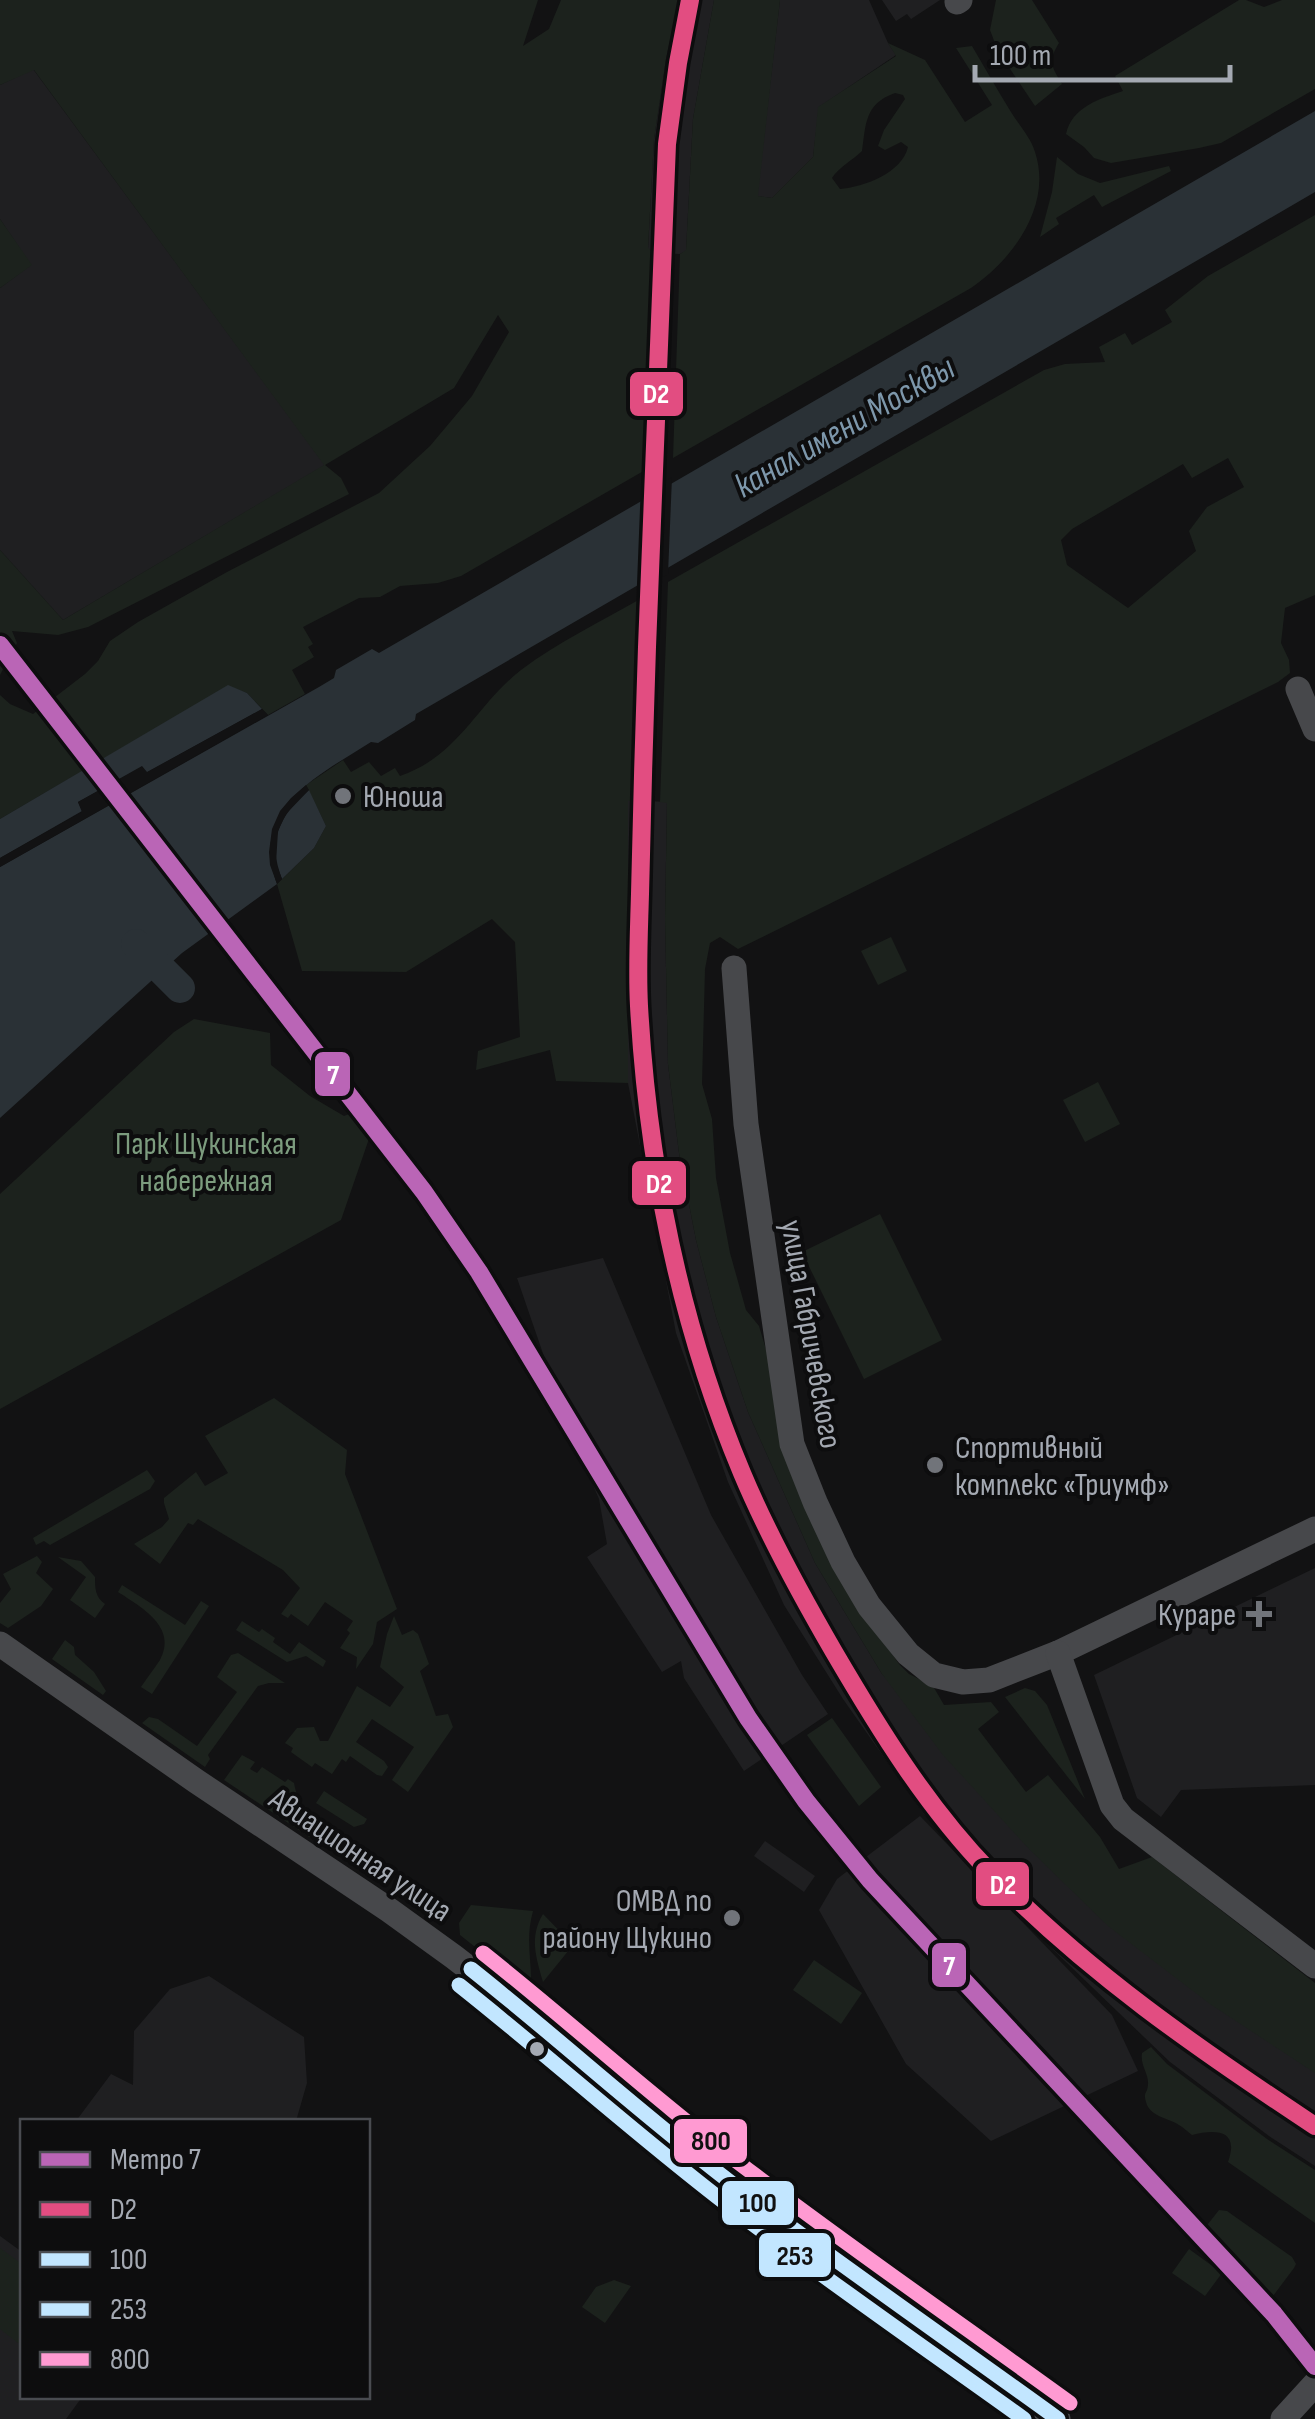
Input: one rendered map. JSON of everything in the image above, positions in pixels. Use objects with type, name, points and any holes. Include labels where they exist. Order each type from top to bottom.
[{"type":"street","points":[[1298,689],[1315,729]]},
{"type":"street","name":"улица Габричевского","points":[[734,968],[746,1124],[792,1444],[844,1562],[877,1617],[908,1654],[934,1675],[963,1682],[989,1680],[1058,1653],[1315,1530]]},
{"type":"street","name":"Авиационная улица","points":[[0,1644],[454,1957],[742,2191],[1058,2419]]},
{"type":"street","points":[[1058,1653],[1112,1805],[1123,1819],[1315,1966]]},
{"type":"street","points":[[1282,2419],[1315,2384]]},
{"type":"shaded area","points":[[679,0],[714,0],[693,119],[686,251],[654,253],[648,249],[654,139]]},
{"type":"shaded area","points":[[780,0],[869,0],[896,55],[819,107],[813,157],[772,198],[757,196]]},
{"type":"shaded area","points":[[882,0],[940,0],[911,19],[907,14],[896,21]]},
{"type":"shaded area","points":[[33,69],[325,465],[63,620],[0,550],[0,288],[31,265],[0,219],[0,85]]},
{"type":"shaded area","points":[[628,800],[667,802],[668,1064],[679,1153],[696,1240],[716,1317],[748,1412],[815,1563],[882,1674],[994,1788],[1315,2037],[1315,2166],[1170,2062],[1040,1937],[923,1813],[843,1699],[784,1605],[728,1482],[676,1333],[628,1083]]},
{"type":"shaded area","points":[[603,1258],[711,1515],[828,1714],[744,1771],[684,1678],[681,1661],[662,1672],[587,1557],[607,1544],[599,1499],[569,1429],[517,1278]]},
{"type":"shaded area","points":[[1315,1568],[1315,1785],[1181,1790],[1161,1817],[1137,1798],[1094,1675]]},
{"type":"shaded area","points":[[920,1816],[1112,2015],[1138,2071],[991,2141],[906,2064],[819,1910],[837,1879]]},
{"type":"shaded area","points":[[765,1841],[815,1876],[804,1892],[754,1856]]},
{"type":"shaded area","points":[[209,1976],[304,2037],[307,2083],[297,2119],[77,2119],[111,2074],[133,2085],[134,2031],[170,1989]]},
{"type":"shaded area","points":[[0,2236],[20,2251],[20,2399],[81,2399],[66,2419],[0,2419]]},
{"type":"green space","points":[[0,0],[538,0],[523,46],[549,29],[561,0],[679,0],[654,139],[648,248],[654,253],[647,469],[461,576],[438,583],[400,586],[380,597],[359,598],[303,627],[313,644],[308,647],[314,657],[292,670],[305,694],[268,715],[247,693],[228,686],[0,819],[0,695],[33,714],[85,674],[110,641],[138,622],[379,493],[430,446],[472,396],[509,332],[498,315],[454,388],[325,465],[341,478],[349,494],[88,627],[58,635],[12,631],[17,643],[0,675],[0,550],[63,620],[324,465],[34,70],[0,85]]},
{"type":"green space","points":[[714,0],[780,0],[758,196],[772,198],[813,157],[818,107],[896,56],[888,43],[925,60],[965,122],[992,105],[956,48],[972,46],[1033,147],[1039,172],[1038,192],[1025,230],[1014,247],[971,288],[673,458],[680,254],[686,250],[693,119]],"holes":[[[895,93],[905,99],[878,146],[885,150],[901,142],[908,147],[904,156],[881,177],[840,189],[832,178],[862,151],[872,109]]]},
{"type":"green space","points":[[996,0],[1032,0],[1059,43],[1052,63],[1062,84],[1035,106],[998,51],[990,30]]},
{"type":"green space","points":[[1239,0],[1264,7],[1282,0],[1315,0],[1315,89],[1221,143],[1199,148],[1111,163],[1094,158],[1066,134],[1080,111],[1123,91],[1115,76]]},
{"type":"green space","points":[[1057,157],[1078,174],[1100,183],[1169,166],[1171,171],[1102,207],[1094,195],[1056,218],[1059,224],[1040,237]]},
{"type":"green space","points":[[1315,215],[1315,595],[1285,608],[1281,643],[1290,673],[738,949],[720,937],[710,943],[705,969],[702,1084],[712,1119],[716,1178],[730,1253],[746,1310],[759,1326],[776,1383],[874,1627],[899,1664],[933,1686],[944,1705],[991,1702],[999,1712],[978,1729],[1026,1792],[1048,1775],[1100,1837],[1119,1869],[1152,1857],[1315,1983],[1315,2073],[1210,2004],[1108,1926],[1030,1850],[943,1755],[882,1674],[815,1563],[748,1412],[716,1317],[696,1240],[679,1153],[668,1064],[667,803],[660,802],[668,582],[1044,370],[1065,364],[1105,362],[1099,347],[1125,333],[1132,345],[1172,322],[1165,310],[1208,276]],"holes":[[[1228,458],[1244,487],[1207,507],[1189,531],[1196,551],[1128,608],[1067,565],[1061,540],[1072,529],[1183,464],[1192,478]]]},
{"type":"green space","points":[[0,219],[32,265],[0,288]]},
{"type":"green space","points":[[642,598],[634,801],[628,801],[628,1083],[556,1081],[550,1050],[476,1070],[478,1051],[520,1037],[515,942],[492,919],[406,972],[302,971],[277,884],[314,848],[326,826],[306,785],[343,760],[351,772],[369,762],[381,776],[395,768],[400,776],[421,767],[453,743],[521,670]]},
{"type":"green space","points":[[891,937],[907,971],[878,985],[861,951]]},
{"type":"green space","name":"Парк Щукинская набережная","points":[[194,1019],[270,1033],[271,1065],[310,1096],[344,1116],[356,1111],[372,1130],[341,1220],[0,1409],[0,1194],[174,1032]]},
{"type":"green space","points":[[1098,1082],[1120,1124],[1085,1142],[1063,1100]]},
{"type":"green space","points":[[880,1214],[942,1340],[864,1379],[802,1252]]},
{"type":"green space","points":[[274,1398],[347,1450],[345,1474],[397,1609],[377,1622],[373,1644],[356,1669],[357,1657],[340,1648],[353,1621],[325,1602],[308,1626],[291,1614],[288,1618],[281,1614],[300,1588],[283,1570],[198,1519],[193,1525],[188,1523],[160,1564],[134,1544],[169,1519],[164,1498],[196,1472],[205,1486],[228,1473],[205,1436]]},
{"type":"green space","points":[[147,1470],[155,1481],[150,1489],[50,1545],[44,1541],[36,1545],[33,1538]]},
{"type":"green space","points":[[37,1556],[42,1562],[36,1573],[53,1589],[41,1606],[8,1628],[0,1623],[0,1603],[11,1589],[3,1574]]},
{"type":"green space","points":[[58,1557],[81,1561],[95,1577],[97,1595],[105,1604],[95,1618],[70,1600],[86,1577]]},
{"type":"green space","points":[[122,1585],[185,1625],[201,1601],[209,1606],[152,1694],[141,1687],[160,1660],[164,1638],[154,1619],[118,1592]]},
{"type":"green space","points":[[394,1616],[402,1635],[413,1630],[418,1634],[429,1664],[420,1671],[436,1716],[448,1714],[453,1727],[408,1792],[392,1780],[414,1747],[372,1719],[356,1742],[384,1761],[388,1767],[382,1776],[350,1756],[346,1762],[342,1759],[332,1774],[315,1763],[312,1767],[285,1743],[297,1728],[314,1727],[320,1741],[328,1741],[357,1686],[390,1707],[404,1687],[380,1667]]},
{"type":"green space","points":[[242,1621],[259,1632],[262,1629],[290,1654],[299,1642],[326,1661],[323,1667],[306,1656],[287,1662],[236,1630]]},
{"type":"green space","points":[[65,1640],[94,1672],[106,1691],[103,1695],[52,1659]]},
{"type":"green space","points":[[238,1653],[285,1683],[258,1686],[208,1755],[205,1767],[142,1723],[149,1717],[158,1719],[197,1746],[237,1692],[217,1677],[231,1655]]},
{"type":"green space","points":[[1025,1688],[1035,1691],[1047,1705],[1085,1799],[1005,1697]]},
{"type":"green space","points":[[832,1718],[881,1787],[859,1806],[807,1735]]},
{"type":"green space","points":[[242,1755],[255,1762],[250,1769],[257,1773],[262,1767],[285,1782],[288,1779],[294,1783],[302,1805],[328,1829],[309,1837],[224,1780]]},
{"type":"green space","points":[[324,1791],[367,1819],[364,1824],[354,1827],[316,1803]]},
{"type":"green space","points":[[471,1905],[533,1911],[529,1940],[531,1987],[528,1989],[460,1935],[459,1923]]},
{"type":"green space","points":[[543,1914],[573,1945],[543,1982],[535,1939]]},
{"type":"green space","points":[[814,1960],[862,1993],[841,2024],[793,1990]]},
{"type":"green space","points":[[1151,2047],[1167,2064],[1267,2139],[1315,2170],[1315,2223],[1228,2162],[1228,2137],[1217,2132],[1192,2135],[1151,2111],[1145,2099],[1148,2081],[1142,2053]]},
{"type":"green space","points":[[1219,2210],[1227,2211],[1292,2257],[1296,2264],[1273,2296],[1265,2295],[1200,2249],[1197,2238]]},
{"type":"green space","points":[[0,2248],[20,2263],[20,2344],[0,2329]]},
{"type":"green space","points":[[1189,2249],[1222,2273],[1205,2296],[1172,2273]]},
{"type":"green space","points":[[614,2280],[631,2286],[605,2323],[582,2307],[596,2287]]},
{"type":"water","name":"канал имени Москвы","points":[[1315,111],[1315,192],[416,714],[415,720],[378,743],[371,742],[310,782],[280,815],[272,835],[271,858],[277,884],[182,953],[0,1118],[0,867],[319,687],[334,678],[336,670],[372,649],[379,653]]},
{"type":"water","points":[[228,685],[247,693],[262,709],[146,773],[142,767],[78,802],[82,811],[0,858],[0,819]]},
{"type":"water","points":[[309,790],[326,826],[314,848],[282,879],[276,853],[279,830],[290,810]]},
{"type":"pier","points":[[672,477],[668,574],[642,589],[646,492]]},
{"type":"pier","points":[[262,709],[268,715],[0,867],[0,858],[82,812],[78,802],[142,766],[147,772]]},
{"type":"pier","points":[[306,785],[309,790],[286,814],[278,831],[276,863],[282,879],[277,884],[270,865],[272,829],[280,811]]},
{"type":"waterway","points":[[136,944],[180,988]]},
{"type":"metro line","name":"7","points":[[0,645],[424,1192],[479,1272],[748,1718],[806,1801],[870,1880],[1274,2314],[1315,2366]]},
{"type":"transit line","name":"D2","points":[[690,0],[667,144],[638,978],[643,1066],[659,1185],[701,1360],[742,1473],[785,1564],[868,1710],[945,1821],[1026,1908],[1104,1976],[1315,2126]]},
{"type":"transit line","name":"800","points":[[483,1953],[720,2148],[1070,2403]]},
{"type":"transit line","name":"100","points":[[471,1969],[742,2191],[1058,2419]]},
{"type":"transit line","name":"253","points":[[459,1985],[729,2206],[1024,2419]]},
{"type":"place","name":"Юноша","points":[[343,796]]},
{"type":"place","name":"Спортивный комплекс «Триумф»","points":[[935,1465]]},
{"type":"place","name":"Кураре","points":[[1259,1614]]},
{"type":"place","name":"ОМВД по району Щукино","points":[[732,1918]]}]
